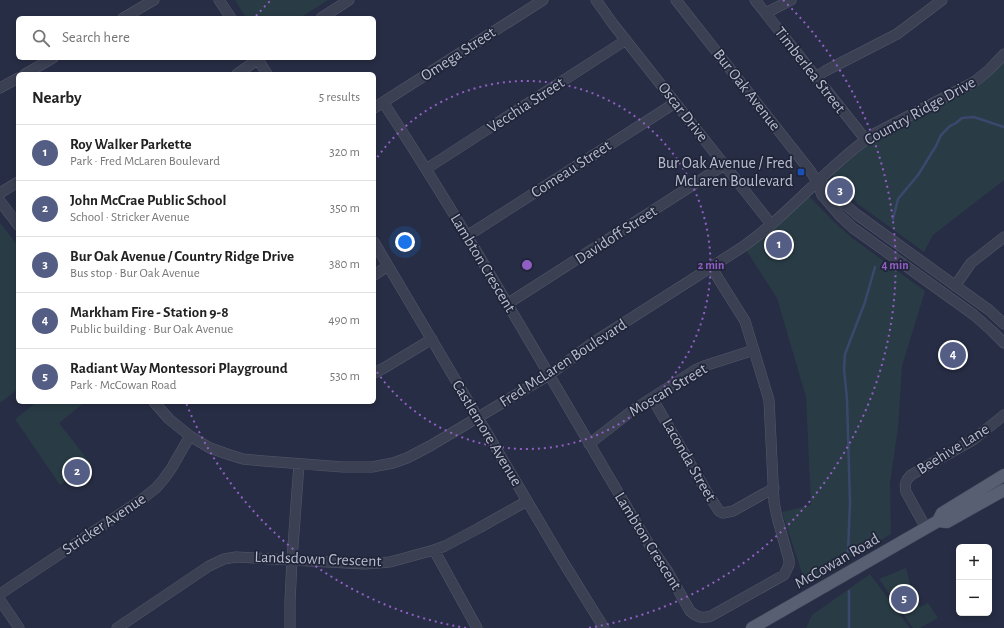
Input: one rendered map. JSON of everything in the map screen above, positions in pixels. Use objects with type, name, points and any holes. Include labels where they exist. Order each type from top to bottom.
[{"type":"main road","name":"McCowan Road","points":[[752,628],[938,521],[942,513],[1004,475]]},
{"type":"main road","name":"McCowan Road","points":[[938,521],[947,522],[1004,490]]},
{"type":"street","points":[[126,16],[154,0]]},
{"type":"street","points":[[219,0],[230,16]]},
{"type":"street","points":[[324,16],[349,0]]},
{"type":"street","name":"Omega Street","points":[[376,107],[543,0]]},
{"type":"street","name":"Oscar Drive","points":[[596,0],[613,24],[771,224]]},
{"type":"street","name":"Bur Oak Avenue","points":[[676,0],[817,182],[822,195],[832,208],[846,222],[974,315],[1004,344]]},
{"type":"street","name":"Timberlea Street","points":[[755,0],[866,140]]},
{"type":"street","points":[[766,13],[791,0]]},
{"type":"street","points":[[816,77],[830,68],[897,34],[942,0]]},
{"type":"street","name":"Vecchia Street","points":[[426,169],[626,40]]},
{"type":"street","name":"Country Ridge Drive","points":[[817,182],[874,134],[974,82],[989,70],[1004,54]]},
{"type":"street","points":[[28,72],[50,60]]},
{"type":"street","points":[[240,72],[257,60]]},
{"type":"street","points":[[259,60],[266,72]]},
{"type":"street","points":[[0,88],[16,79]]},
{"type":"street","name":"Lambton Crescent","points":[[383,102],[467,236],[589,444],[650,546],[668,572],[690,611],[695,615],[706,618],[784,575],[787,571],[790,560],[774,502],[769,400],[743,316],[711,267]]},
{"type":"street","name":"Comeau Street","points":[[467,236],[675,103]]},
{"type":"street","name":"Davidoff Street","points":[[507,304],[724,165]]},
{"type":"street","name":"Bur Oak Avenue","points":[[817,182],[829,188],[856,214],[989,310],[1004,324]]},
{"type":"street","name":"Fred McLaren Boulevard","points":[[156,404],[169,419],[190,436],[210,448],[236,457],[251,460],[359,468],[393,463],[415,454],[549,375],[594,342],[751,241],[817,182]]},
{"type":"street","points":[[0,193],[16,183]]},
{"type":"street","points":[[0,201],[16,222]]},
{"type":"street","points":[[955,286],[971,263],[1004,238]]},
{"type":"street","name":"Castlemore Avenue","points":[[376,245],[602,627]]},
{"type":"street","points":[[376,274],[388,266]]},
{"type":"street","points":[[376,372],[432,339]]},
{"type":"street","name":"Moscan Street","points":[[589,444],[626,415],[695,370],[754,350]]},
{"type":"street","name":"Laconda Street","points":[[652,398],[719,511],[723,513],[733,511],[774,488]]},
{"type":"street","name":"Beehive Lane","points":[[926,528],[906,492],[905,487],[908,478],[973,440],[1004,415]]},
{"type":"street","name":"Stricker Avenue","points":[[0,594],[141,500],[156,488],[171,469],[190,436]]},
{"type":"street","points":[[290,628],[292,560],[299,464]]},
{"type":"street","name":"Landsdown Crescent","points":[[117,628],[209,566],[224,559],[236,557],[365,564],[390,562],[434,550],[461,538],[527,500]]},
{"type":"street","points":[[434,550],[477,628]]},
{"type":"street","points":[[0,600],[19,628]]},
{"type":"shaded area","points":[[235,0],[328,0],[303,16],[245,16]]},
{"type":"shaded area","points":[[1004,60],[1004,180],[933,235],[924,252],[858,204],[832,175],[870,143]]},
{"type":"shaded area","points":[[809,196],[852,238],[925,291],[902,366],[898,428],[890,483],[891,534],[812,580],[805,582],[782,512],[811,505],[806,397],[777,298],[746,250],[761,240]]},
{"type":"shaded area","points":[[0,223],[16,243],[16,391],[0,403]]},
{"type":"shaded area","points":[[34,404],[83,404],[59,423],[91,464],[60,485],[15,419]]},
{"type":"shaded area","points":[[906,568],[913,596],[920,607],[928,603],[938,618],[920,628],[913,628],[879,579]]},
{"type":"shaded area","points":[[870,574],[910,628],[806,628],[812,615]]},
{"type":"waterway","points":[[893,219],[898,199],[918,175],[941,135],[950,126],[962,118],[974,117],[1004,127]]},
{"type":"waterway","points":[[848,552],[850,503],[847,399],[844,369],[845,354],[865,302],[875,267]]},
{"type":"waterway","points":[[849,591],[849,628]]},
{"type":"place","name":"Bur Oak Avenue / Fred McLaren Boulevard","points":[[801,172]]},
{"type":"place","name":"Bur Oak Avenue / Country Ridge Drive","points":[[840,191]]},
{"type":"place","name":"Roy Walker Parkette","points":[[779,245]]},
{"type":"place","name":"Markham Fire - Station 9-8","points":[[953,355]]},
{"type":"place","name":"John McCrae Public School","points":[[77,472]]},
{"type":"place","name":"Radiant Way Montessori Playground","points":[[904,599]]}]
